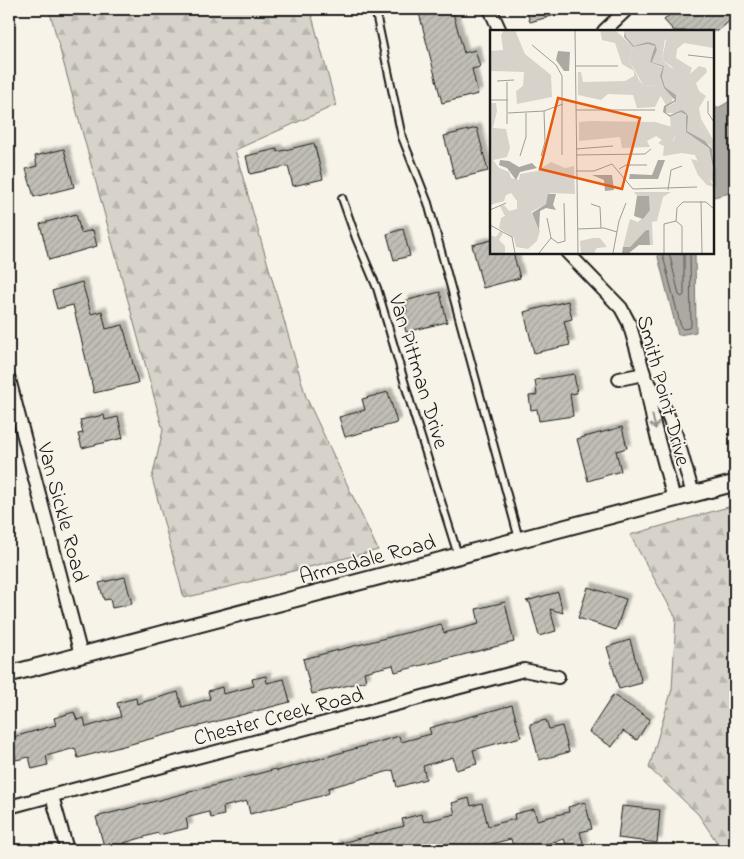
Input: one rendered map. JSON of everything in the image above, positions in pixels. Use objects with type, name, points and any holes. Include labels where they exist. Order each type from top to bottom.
[{"type":"street","points":[[490,9],[500,30]]},
{"type":"street","points":[[605,30],[627,9]]},
{"type":"street","name":"Smith Point Drive","points":[[569,254],[621,308],[629,323],[644,374],[654,425],[674,499]]},
{"type":"street","points":[[619,380],[644,374],[666,411],[676,436],[693,494]]},
{"type":"street","name":"Van Sickle Road","points":[[9,379],[81,656]]},
{"type":"street","name":"Armsdale Road","points":[[9,674],[735,483]]},
{"type":"street","name":"Chester Creek Road","points":[[9,807],[524,670],[558,677]]},
{"type":"street","points":[[52,796],[67,850]]},
{"type":"lane","points":[[376,9],[402,137],[428,203],[519,540]]},
{"type":"lane","name":"Van Pittman Drive","points":[[342,198],[377,288],[458,556]]},
{"type":"green space","points":[[49,9],[310,9],[336,105],[235,150],[306,397],[378,550],[184,598],[152,478],[163,430]]},
{"type":"green space","points":[[735,505],[735,850],[726,850],[718,844],[698,814],[649,768],[672,689],[676,618],[630,535]]},
{"type":"water","points":[[735,98],[735,192],[714,197],[714,109]]},
{"type":"water","points":[[657,254],[695,254],[696,332],[678,335]]},
{"type":"building","points":[[418,9],[452,9],[464,53],[475,50],[480,67],[472,69],[478,94],[442,103]]},
{"type":"building","points":[[526,9],[562,9],[563,13],[530,22]]},
{"type":"building","points":[[676,9],[735,9],[735,16],[718,31],[673,30],[664,20]]},
{"type":"building","points":[[477,128],[488,171],[455,179],[444,136]]},
{"type":"building","points":[[314,143],[323,179],[293,186],[288,166],[250,174],[246,156],[277,149],[277,152]]},
{"type":"building","points":[[64,149],[74,187],[34,197],[26,169],[37,166],[35,156]]},
{"type":"building","points":[[76,214],[81,233],[93,230],[97,246],[49,260],[40,224]]},
{"type":"building","points":[[403,229],[410,256],[394,260],[387,234]]},
{"type":"building","points":[[490,240],[490,254],[514,254],[520,278],[483,288],[472,245]]},
{"type":"building","points":[[82,282],[91,314],[102,311],[106,329],[123,325],[138,383],[94,393],[73,305],[57,309],[52,291]]},
{"type":"building","points":[[440,292],[447,322],[406,332],[401,312],[407,311],[404,301]]},
{"type":"building","points":[[568,301],[572,319],[564,321],[570,345],[534,353],[524,312]]},
{"type":"building","points":[[574,374],[577,393],[570,394],[573,416],[539,421],[537,409],[531,410],[529,396],[537,395],[535,380]]},
{"type":"building","points":[[388,392],[397,423],[345,437],[339,417],[365,410],[362,399]]},
{"type":"building","points":[[104,415],[105,420],[118,417],[123,438],[82,448],[78,434],[83,433],[80,420]]},
{"type":"building","points":[[622,427],[627,448],[616,451],[621,471],[588,481],[577,439]]},
{"type":"building","points":[[125,577],[132,604],[112,608],[110,599],[104,600],[99,583]]},
{"type":"building","points":[[588,587],[626,599],[616,630],[578,618]]},
{"type":"building","points":[[558,592],[563,613],[550,609],[556,631],[539,636],[530,603],[526,601]]},
{"type":"building","points":[[505,602],[514,642],[395,672],[393,665],[364,672],[366,681],[312,694],[303,659],[441,624],[444,633],[479,624],[476,609]]},
{"type":"building","points":[[630,640],[642,683],[619,689],[607,647]]},
{"type":"building","points":[[266,676],[267,683],[284,679],[290,702],[78,758],[75,748],[46,756],[48,765],[32,769],[29,757],[16,760],[10,738],[56,725],[54,718],[74,712],[77,720],[84,718],[86,727],[121,717],[117,703],[136,698],[137,704],[178,692],[182,707],[210,699],[208,691],[222,687],[223,694],[254,686],[252,679]]},
{"type":"building","points":[[613,695],[650,719],[637,740],[623,731],[612,747],[589,732]]},
{"type":"building","points":[[512,705],[521,737],[473,750],[477,764],[456,770],[453,757],[423,766],[426,779],[397,787],[393,770],[328,788],[329,793],[321,796],[250,814],[247,801],[223,807],[224,815],[211,818],[209,812],[186,818],[188,828],[159,835],[158,833],[124,843],[125,847],[105,850],[96,817],[276,769],[277,771],[399,736],[401,742],[431,734],[429,728]]},
{"type":"building","points":[[546,720],[549,729],[562,726],[569,752],[539,760],[530,724]]},
{"type":"building","points":[[469,798],[471,806],[482,803],[488,826],[515,819],[514,814],[534,809],[537,820],[569,812],[568,807],[585,802],[592,829],[580,832],[584,846],[568,850],[564,839],[523,850],[514,850],[511,839],[467,850],[335,850],[334,845],[404,826],[402,819],[421,814],[424,822],[455,814],[452,803]]},
{"type":"building","points":[[622,806],[660,810],[657,843],[618,838]]}]
